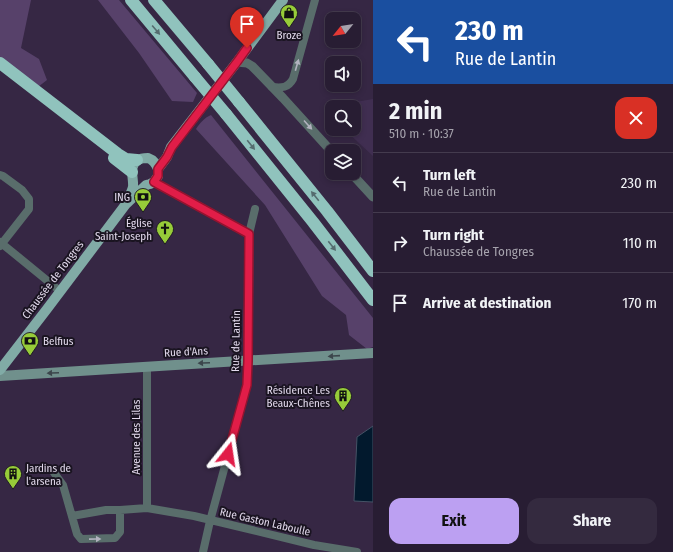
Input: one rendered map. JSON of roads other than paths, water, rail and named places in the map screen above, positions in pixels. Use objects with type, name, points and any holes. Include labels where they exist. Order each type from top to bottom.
[{"type":"highway","points":[[131,0],[226,114],[313,222],[373,300]]},
{"type":"highway","points":[[154,0],[328,211],[373,271]]},
{"type":"highway","points":[[0,63],[118,154],[126,159],[137,160]]},
{"type":"highway","points":[[0,71],[132,174]]},
{"type":"main road","name":"Chaussée de Tongres","points":[[0,370],[126,204],[158,176],[158,169],[172,147],[283,0]]},
{"type":"main road","name":"Chaussée de Tongres","points":[[152,160],[172,147]]},
{"type":"main road","points":[[137,160],[145,158],[152,160],[155,162],[158,169]]},
{"type":"main road","name":"Chaussée de Tongres","points":[[126,204],[133,186],[133,166],[137,160]]},
{"type":"main road","points":[[132,174],[137,182],[141,184],[150,183]]},
{"type":"main road","name":"Rue d'Ans","points":[[0,376],[146,366],[373,354]]},
{"type":"main road","points":[[9,358],[11,371],[14,375]]},
{"type":"street","points":[[272,87],[280,88],[286,86],[290,84],[293,79],[315,0]]},
{"type":"street","points":[[237,62],[247,63],[252,66],[325,144]]},
{"type":"street","points":[[0,175],[22,190],[29,199],[29,209],[1,244],[60,291]]},
{"type":"street","points":[[357,180],[373,197]]},
{"type":"street","points":[[150,183],[249,234],[255,209]]},
{"type":"street","name":"Rue de Lantin","points":[[203,552],[210,520],[247,385],[249,234]]},
{"type":"street","name":"Avenue des Lilas","points":[[146,366],[147,508]]},
{"type":"street","points":[[52,470],[63,486],[77,534],[81,539],[115,538],[120,532],[120,510]]},
{"type":"street","points":[[72,516],[106,510],[147,508],[210,520]]},
{"type":"street","name":"Rue Gaston Laboulle","points":[[210,520],[313,549],[357,552]]},
{"type":"water","points":[[373,426],[373,502],[354,501],[357,437]]},
{"type":"place","name":"Broze","points":[[289,28]]},
{"type":"place","name":"ING","points":[[143,212]]},
{"type":"place","name":"Église Saint-Joseph","points":[[165,244]]},
{"type":"place","name":"Belfius","points":[[30,356]]},
{"type":"place","name":"Résidence Les Beaux-Chênes","points":[[343,411]]},
{"type":"place","name":"Jardins de l'arsena","points":[[13,489]]}]
